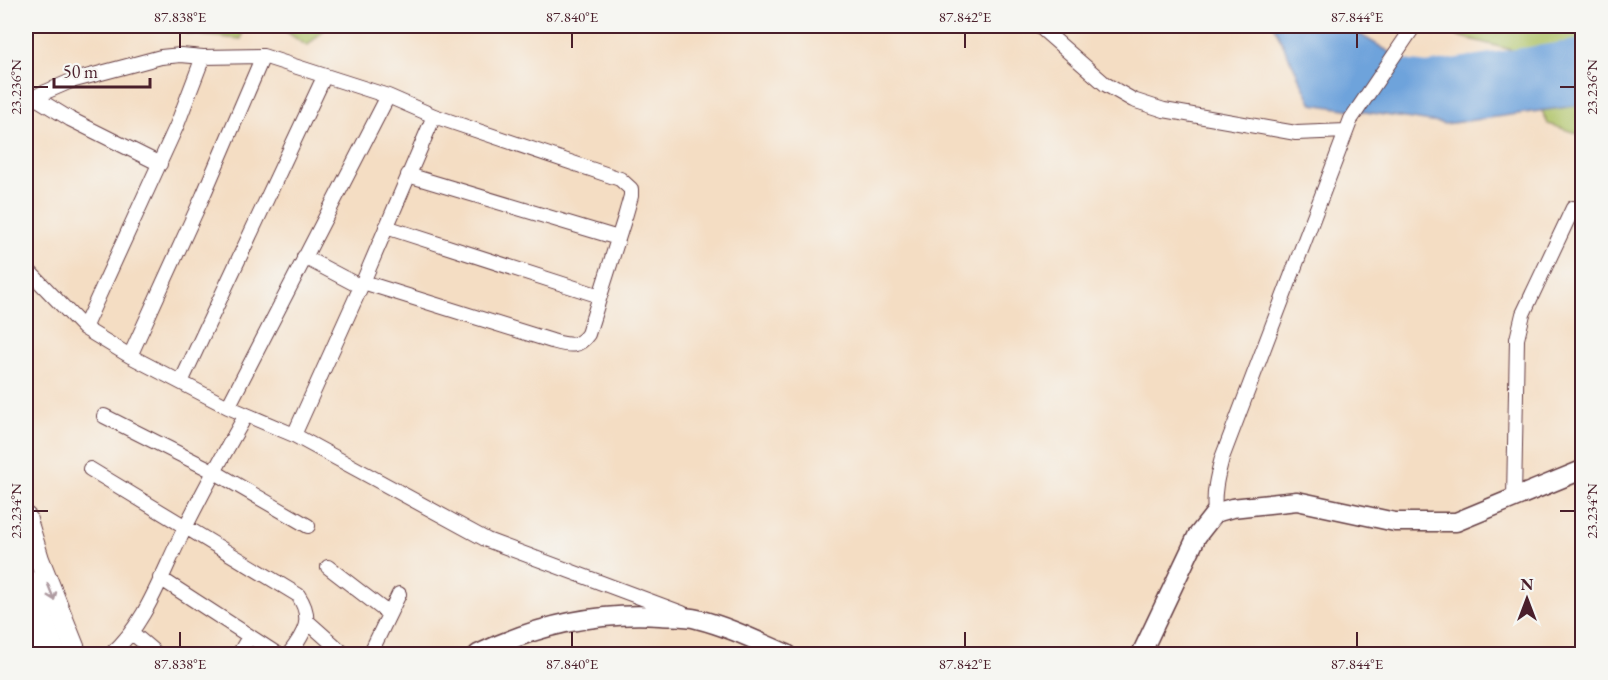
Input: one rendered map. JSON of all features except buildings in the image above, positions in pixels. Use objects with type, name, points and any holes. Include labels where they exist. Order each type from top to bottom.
[{"type":"highway","points":[[26,580],[55,654]]},
{"type":"highway","points":[[26,632],[35,654]]},
{"type":"main road","points":[[26,517],[39,559],[77,654]]},
{"type":"street","points":[[1039,26],[1105,84],[1133,100],[1164,110],[1296,133],[1319,134],[1348,125]]},
{"type":"street","points":[[1215,513],[1213,498],[1222,458],[1348,125],[1410,31]]},
{"type":"street","points":[[30,101],[71,81],[161,57],[181,55],[263,56],[388,96],[434,116],[620,179],[631,189],[631,196],[588,334],[584,341],[578,344],[569,345],[362,284],[304,257]]},
{"type":"street","points":[[130,356],[203,196],[263,56]]},
{"type":"street","points":[[84,328],[160,164],[204,57]]},
{"type":"street","points":[[181,382],[324,77]]},
{"type":"street","points":[[228,407],[388,96]]},
{"type":"street","points":[[30,101],[160,164]]},
{"type":"street","points":[[294,435],[434,116]]},
{"type":"street","points":[[408,175],[618,238]]},
{"type":"street","points":[[1514,498],[1517,339],[1523,314],[1573,208]]},
{"type":"street","points":[[386,226],[600,296]]},
{"type":"street","points":[[26,268],[84,328],[130,356],[228,407],[294,435],[488,540],[694,618],[727,627],[787,654]]},
{"type":"street","points":[[111,654],[131,632],[145,609],[213,471],[246,414]]},
{"type":"street","points":[[104,416],[213,471],[308,526]]},
{"type":"street","points":[[90,469],[298,595],[305,607],[307,621],[303,634],[289,654]]},
{"type":"street","points":[[1141,654],[1197,536],[1215,513],[1232,508],[1297,501],[1395,522],[1456,522],[1582,470]]},
{"type":"street","points":[[328,567],[389,614]]},
{"type":"street","points":[[160,578],[277,654]]},
{"type":"street","points":[[370,654],[399,594]]},
{"type":"street","points":[[478,654],[506,640],[540,629],[582,620],[635,614],[694,618]]},
{"type":"street","points":[[307,621],[344,654]]},
{"type":"street","points":[[131,632],[157,654]]},
{"type":"street","points":[[239,654],[249,637]]},
{"type":"green space","points":[[196,26],[244,26],[241,39],[187,34]]},
{"type":"green space","points":[[278,26],[328,26],[307,46]]},
{"type":"green space","points":[[1421,26],[1582,26],[1582,135],[1548,124],[1515,51]]},
{"type":"water","points":[[1274,26],[1346,26],[1426,74],[1582,50],[1582,105],[1445,124],[1312,104]]},
{"type":"waterway","points":[[1397,70],[1426,74],[1582,50]]}]
